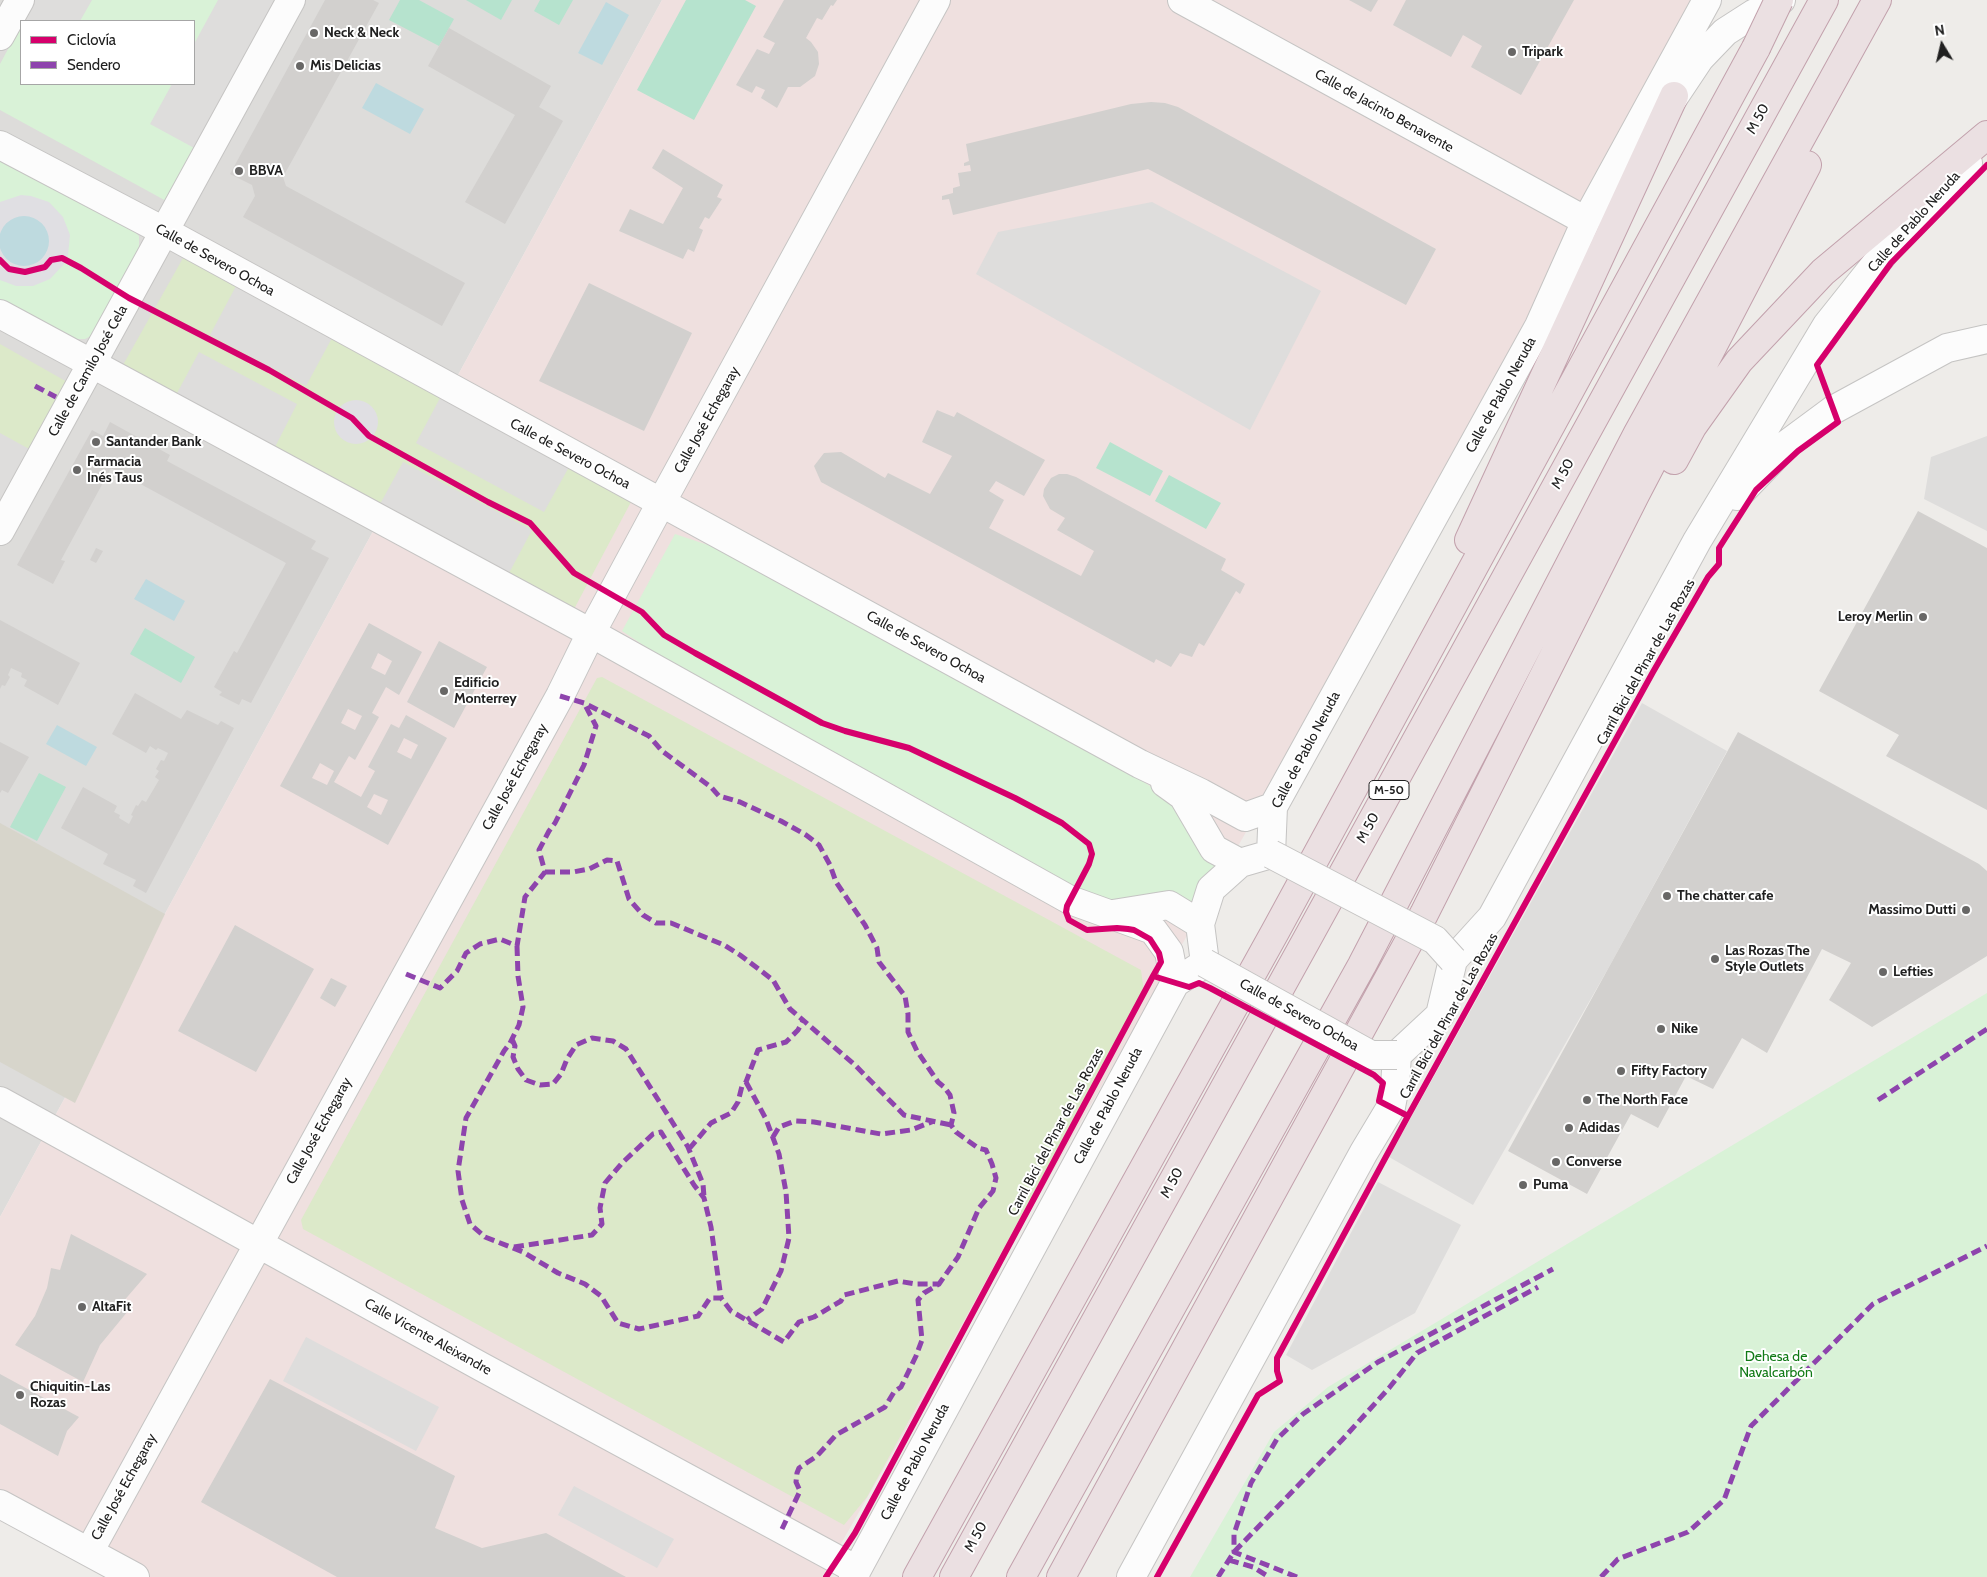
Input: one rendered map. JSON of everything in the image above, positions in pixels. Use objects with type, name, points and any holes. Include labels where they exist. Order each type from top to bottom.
[{"type":"highway","points":[[917,1577],[1363,770],[1756,48],[1780,0]]},
{"type":"highway","points":[[1021,1577],[1362,964],[1638,433],[1877,0]]},
{"type":"highway","points":[[1061,1577],[1424,914],[1635,495],[1893,0]]},
{"type":"highway","name":"M 50","points":[[954,1577],[1824,1]]},
{"type":"highway","points":[[1363,770],[1674,96]]},
{"type":"highway","points":[[1424,914],[1520,753],[1692,426],[1734,368],[1823,272],[1987,135]]},
{"type":"street","points":[[0,36],[20,0]]},
{"type":"street","name":"Calle de Camilo José Cela","points":[[0,531],[290,0]]},
{"type":"street","name":"Calle José Echegaray","points":[[89,1552],[560,696],[591,633],[661,503],[936,0]]},
{"type":"street","name":"Calle de Jacinto Benavente","points":[[1182,0],[1586,222]]},
{"type":"street","name":"Calle de Pablo Neruda","points":[[1271,854],[1273,807],[1539,326],[1586,222],[1707,0]]},
{"type":"street","points":[[1539,326],[1674,96],[1700,58],[1725,32],[1780,0]]},
{"type":"street","name":"Calle de Pablo Neruda","points":[[1452,960],[1492,917],[1704,531],[1827,325],[1890,246],[1987,142]]},
{"type":"street","name":"Calle de Severo Ochoa","points":[[0,145],[165,232],[1140,764],[1244,817],[1273,807]]},
{"type":"street","points":[[0,314],[591,633],[1070,900],[1153,930],[1169,952],[1175,983]]},
{"type":"street","points":[[1704,531],[1787,444],[1833,410],[1946,348],[1987,339]]},
{"type":"street","name":"Calle de Severo Ochoa","points":[[1140,764],[1184,796],[1214,849],[1240,863]]},
{"type":"street","points":[[1131,1577],[1364,1152],[1391,1107],[1395,1086],[1397,1055],[1440,1015],[1452,960],[1435,940],[1271,854],[1240,863],[1212,889],[1200,924],[1204,963]]},
{"type":"street","points":[[1109,914],[1169,905],[1200,924]]},
{"type":"street","name":"Calle de Severo Ochoa","points":[[1204,963],[1371,1055],[1397,1055]]},
{"type":"street","name":"Calle de Pablo Neruda","points":[[855,1574],[1175,983],[1204,963]]},
{"type":"street","name":"Calle Vicente Aleixandre","points":[[0,1101],[855,1574]]},
{"type":"street","points":[[0,1504],[135,1577]]},
{"type":"shaded area","points":[[0,0],[662,0],[0,1217]]},
{"type":"shaded area","points":[[35,0],[92,0],[81,20],[24,20]]},
{"type":"shaded area","points":[[218,0],[279,0],[196,149],[150,124],[171,85],[195,85],[195,42]]},
{"type":"shaded area","points":[[662,0],[1703,0],[1534,326],[822,1577],[148,1577],[0,1496],[0,1217]]},
{"type":"shaded area","points":[[21,195],[49,202],[63,217],[70,235],[68,255],[64,264],[50,279],[33,286],[16,286],[0,280],[0,202]]},
{"type":"shaded area","points":[[1152,202],[1321,291],[1250,430],[976,274],[998,232]]},
{"type":"shaded area","points":[[236,286],[332,338],[306,386],[210,335]]},
{"type":"shaded area","points":[[199,352],[297,404],[275,447],[176,395]]},
{"type":"shaded area","points":[[440,398],[569,467],[544,512],[416,443]]},
{"type":"shaded area","points":[[352,400],[360,400],[372,406],[378,422],[372,438],[360,444],[352,444],[340,438],[334,426],[334,418],[340,406]]},
{"type":"shaded area","points":[[0,433],[31,450],[0,505]]},
{"type":"shaded area","points":[[1987,436],[1987,531],[1924,499],[1931,457]]},
{"type":"shaded area","points":[[403,462],[532,530],[508,575],[379,506]]},
{"type":"shaded area","points":[[1642,703],[1727,751],[1609,967],[1473,1205],[1389,1157]]},
{"type":"shaded area","points":[[0,823],[165,914],[75,1103],[0,1062]]},
{"type":"shaded area","points":[[1378,1182],[1461,1225],[1415,1313],[1312,1370],[1286,1355]]},
{"type":"shaded area","points":[[306,1337],[439,1407],[416,1451],[283,1381]]},
{"type":"shaded area","points":[[574,1486],[674,1539],[657,1568],[558,1515]]},
{"type":"green space","points":[[35,0],[279,0],[168,202],[0,110],[0,64],[20,27],[20,85],[195,85],[195,20],[24,20]]},
{"type":"green space","points":[[400,0],[419,0],[454,19],[439,46],[389,20]]},
{"type":"green space","points":[[466,0],[512,0],[501,20]]},
{"type":"green space","points":[[540,0],[573,0],[559,25],[534,11]]},
{"type":"green space","points":[[686,0],[745,0],[756,6],[694,120],[637,90]]},
{"type":"green space","points":[[0,157],[134,231],[139,236],[139,253],[93,335],[85,339],[76,339],[65,335],[0,299]]},
{"type":"green space","points":[[183,258],[631,502],[573,611],[123,365]]},
{"type":"green space","points":[[0,344],[69,383],[0,505]]},
{"type":"green space","points":[[1110,442],[1163,471],[1150,496],[1096,468]]},
{"type":"green space","points":[[1169,475],[1221,503],[1206,529],[1155,501]]},
{"type":"green space","points":[[675,534],[714,547],[1125,770],[1172,800],[1216,864],[1202,883],[1194,904],[1110,901],[1067,885],[658,655],[622,631]]},
{"type":"green space","points":[[145,628],[195,657],[181,683],[130,654]]},
{"type":"green space","points":[[602,677],[1141,970],[1144,992],[867,1497],[844,1525],[303,1229],[301,1220],[597,678]]},
{"type":"green space","points":[[39,773],[66,787],[37,841],[10,827]]},
{"type":"green space","name":"Dehesa de Navalcarbón","points":[[1987,993],[1987,1577],[1190,1577],[1274,1432],[1328,1387]]},
{"type":"water","points":[[606,2],[629,15],[602,65],[578,53]]},
{"type":"water","points":[[376,83],[424,109],[410,134],[362,108]]},
{"type":"water","points":[[19,216],[29,216],[42,223],[49,236],[49,246],[42,259],[29,266],[19,266],[10,262],[3,255],[-1,246],[-1,236],[3,227],[10,220]]},
{"type":"water","points":[[146,579],[185,601],[174,621],[134,599]]},
{"type":"water","points":[[57,725],[97,747],[86,766],[46,744]]},
{"type":"building","points":[[325,0],[373,0],[379,3],[283,177],[286,186],[465,283],[442,326],[243,217],[255,196],[252,185],[230,174]]},
{"type":"building","points":[[784,0],[837,0],[833,6],[831,5],[822,20],[817,18],[806,38],[818,52],[819,64],[815,76],[800,87],[788,87],[777,108],[761,98],[765,90],[756,86],[752,93],[736,85],[757,49],[769,54],[775,43],[763,37]]},
{"type":"building","points":[[1349,0],[1378,0],[1371,12]]},
{"type":"building","name":"Tripark","points":[[1406,0],[1574,0],[1521,95],[1471,67],[1482,46],[1463,35],[1451,57],[1393,25]]},
{"type":"building","points":[[449,28],[551,86],[539,107],[563,121],[505,224],[465,202],[515,115],[428,66]]},
{"type":"building","points":[[1165,103],[1178,107],[1436,249],[1406,305],[1148,169],[953,215],[949,199],[942,200],[942,196],[953,193],[953,188],[960,186],[958,173],[971,171],[970,165],[964,166],[964,163],[969,161],[966,144],[1131,104]]},
{"type":"building","points":[[663,149],[723,185],[717,197],[722,199],[709,219],[705,217],[699,228],[703,230],[694,252],[688,249],[683,259],[619,231],[630,209],[663,224],[683,188],[652,168]]},
{"type":"building","points":[[589,283],[692,333],[644,431],[539,381]]},
{"type":"building","points":[[937,410],[954,417],[957,412],[1045,460],[1024,496],[996,481],[989,491],[1004,500],[989,528],[1081,576],[1094,551],[1057,530],[1065,518],[1050,509],[1043,496],[1044,489],[1051,478],[1059,474],[1076,477],[1226,559],[1221,570],[1245,584],[1240,594],[1236,591],[1204,646],[1199,643],[1192,657],[1180,653],[1171,667],[1156,659],[1154,663],[821,482],[814,466],[824,453],[841,452],[885,478],[888,473],[930,494],[952,456],[922,442]]},
{"type":"building","points":[[110,422],[170,455],[167,461],[316,541],[311,549],[329,558],[251,703],[242,699],[239,705],[219,695],[222,692],[214,687],[234,651],[237,653],[286,563],[111,468],[61,560],[65,561],[53,584],[17,565],[92,430],[103,436]]},
{"type":"building","name":"Leroy Merlin","points":[[1918,511],[1987,548],[1987,810],[1886,756],[1899,735],[1819,691]]},
{"type":"building","points":[[96,548],[103,551],[96,563],[90,560]]},
{"type":"building","points":[[0,620],[80,663],[58,705],[24,686],[27,680],[21,677],[22,673],[11,668],[8,675],[10,677],[5,686],[2,685],[0,689]]},
{"type":"building","points":[[369,623],[422,652],[399,695],[386,687],[372,713],[379,717],[355,760],[349,756],[334,782],[361,797],[375,771],[368,767],[391,724],[399,728],[406,715],[447,738],[388,845],[280,786]],"holes":[[[378,653],[392,661],[385,675],[371,668]],[[348,709],[362,716],[355,730],[341,723]],[[404,738],[418,745],[411,759],[397,752]],[[320,763],[334,771],[327,785],[312,778]],[[374,794],[388,800],[381,815],[367,807]]]},
{"type":"building","name":"Edificio Monterrey","points":[[439,641],[487,667],[454,728],[407,702]]},
{"type":"building","points":[[135,693],[181,719],[187,710],[218,725],[221,721],[234,728],[146,893],[133,886],[136,880],[103,864],[108,854],[61,828],[83,787],[117,806],[114,812],[120,815],[119,818],[129,824],[136,805],[138,806],[142,800],[146,802],[159,780],[155,777],[159,771],[156,769],[161,760],[164,761],[168,753],[158,748],[156,750],[150,746],[146,753],[112,734]]},
{"type":"building","name":"Las Rozas The Style Outlets","points":[[1738,732],[1979,864],[1987,871],[1987,956],[1872,1027],[1829,1000],[1851,963],[1822,949],[1767,1053],[1742,1038],[1713,1089],[1686,1076],[1658,1128],[1631,1114],[1587,1194],[1508,1151]]},
{"type":"building","points":[[0,742],[29,757],[8,793],[2,790],[0,793]]},
{"type":"building","points":[[235,925],[314,969],[256,1072],[178,1031]]},
{"type":"building","points":[[331,978],[347,986],[335,1007],[320,998]]},
{"type":"building","name":"AltaFit","points":[[71,1234],[147,1274],[122,1303],[128,1311],[100,1345],[83,1382],[15,1345],[35,1316],[47,1288],[51,1268],[60,1270]]},
{"type":"building","name":"Chiquitin-Las Rozas","points":[[0,1374],[79,1417],[67,1431],[58,1456],[0,1424]]},
{"type":"building","points":[[270,1379],[455,1476],[435,1528],[482,1548],[546,1533],[626,1577],[337,1577],[201,1502]]},
{"type":"marked path","points":[[35,386],[56,397]]},
{"type":"marked path","points":[[560,696],[584,703],[649,736],[662,751],[711,787],[719,796],[740,802],[781,821],[806,835],[819,845],[830,865],[836,882],[865,925],[877,948],[879,962],[905,996],[908,1032],[917,1051],[938,1082],[950,1095],[954,1113],[951,1125],[956,1132],[978,1148],[986,1150],[996,1178],[993,1191],[979,1208],[958,1257],[939,1284],[924,1293],[918,1300],[922,1340],[901,1387],[894,1392],[885,1407],[836,1435],[817,1456],[799,1468],[796,1482],[800,1491],[782,1529]]},
{"type":"marked path","points":[[406,974],[440,988],[457,971],[466,953],[480,944],[500,939],[517,946],[525,897],[545,872],[539,850],[555,823],[584,765],[596,726],[584,703]]},
{"type":"marked path","points":[[545,872],[573,872],[589,869],[607,860],[617,861],[629,899],[643,915],[656,923],[671,923],[724,945],[740,955],[773,980],[790,1009],[855,1065],[904,1115],[951,1125]]},
{"type":"marked path","points":[[517,946],[518,976],[523,1007],[519,1025],[466,1118],[458,1171],[462,1200],[470,1224],[485,1237],[523,1252],[558,1273],[585,1284],[601,1296],[618,1323],[639,1329],[698,1316],[710,1298],[721,1298],[731,1311],[784,1342],[799,1322],[814,1317],[841,1301],[844,1295],[898,1281],[915,1284],[938,1284]]},
{"type":"marked path","points":[[689,1149],[711,1123],[731,1113],[738,1102],[742,1086],[746,1082],[758,1050],[786,1042],[798,1030],[803,1021]]},
{"type":"marked path","points":[[1878,1100],[1987,1029]]},
{"type":"marked path","points":[[512,1039],[515,1046],[513,1057],[518,1069],[526,1080],[540,1085],[553,1084],[561,1074],[567,1059],[576,1045],[592,1038],[613,1041],[626,1049],[688,1147],[703,1184],[704,1197]]},
{"type":"marked path","points":[[746,1082],[766,1119],[779,1154],[786,1192],[789,1238],[781,1271],[762,1309],[747,1320]]},
{"type":"marked path","points":[[773,1137],[779,1127],[795,1121],[814,1122],[881,1134],[911,1130],[934,1121]]},
{"type":"marked path","points":[[514,1247],[592,1235],[602,1224],[600,1208],[605,1183],[622,1163],[653,1134],[661,1132],[704,1198],[711,1227],[721,1298]]},
{"type":"marked path","points":[[1601,1577],[1618,1559],[1688,1532],[1724,1500],[1751,1426],[1873,1304],[1987,1246]]},
{"type":"marked path","points":[[1297,1577],[1234,1552],[1234,1534],[1251,1483],[1277,1439],[1303,1414],[1378,1362],[1553,1269]]},
{"type":"marked path","points":[[1218,1577],[1234,1552],[1342,1440],[1389,1388],[1417,1353],[1538,1287]]},
{"type":"marked path","points":[[1229,1560],[1253,1567],[1269,1577]]},
{"type":"cycle path","name":"Carril Bici del Pinar de Las Rozas","points":[[826,1577],[855,1533],[1153,976],[1189,987],[1199,983],[1374,1075],[1383,1083],[1379,1101],[1408,1116],[1653,672],[1708,577],[1719,564],[1719,548],[1756,490],[1798,451],[1838,422],[1817,365],[1891,263],[1987,165]]},
{"type":"cycle path","points":[[0,260],[9,269],[25,272],[45,267],[51,260],[62,258],[81,268],[129,298],[269,370],[352,418],[369,436],[530,523],[574,573],[642,612],[664,635],[695,653],[822,723],[909,748],[1015,798],[1062,823],[1089,844],[1092,854],[1089,864],[1067,906],[1066,912],[1069,920],[1087,930],[1128,929],[1134,930],[1150,939],[1159,953],[1161,962],[1153,976]]},
{"type":"cycle path","points":[[1157,1577],[1258,1395],[1280,1381],[1277,1371],[1277,1358],[1408,1116]]},
{"type":"place","name":"Neck & Neck","points":[[314,33]]},
{"type":"place","name":"Tripark","points":[[1512,52]]},
{"type":"place","name":"Mis Delicias","points":[[300,66]]},
{"type":"place","name":"BBVA","points":[[239,171]]},
{"type":"place","name":"Santander Bank","points":[[96,442]]},
{"type":"place","name":"Farmacia Inés Taus","points":[[77,470]]},
{"type":"place","name":"Leroy Merlin","points":[[1923,617]]},
{"type":"place","name":"Edificio Monterrey","points":[[444,691]]},
{"type":"place","name":"The chatter cafe","points":[[1667,896]]},
{"type":"place","name":"Massimo Dutti","points":[[1966,910]]},
{"type":"place","name":"Las Rozas The Style Outlets","points":[[1715,959]]},
{"type":"place","name":"Lefties","points":[[1883,972]]},
{"type":"place","name":"Nike","points":[[1661,1029]]},
{"type":"place","name":"Fifty Factory","points":[[1621,1071]]},
{"type":"place","name":"The North Face","points":[[1587,1100]]},
{"type":"place","name":"Adidas","points":[[1569,1128]]},
{"type":"place","name":"Converse","points":[[1556,1162]]},
{"type":"place","name":"Puma","points":[[1523,1185]]},
{"type":"place","name":"AltaFit","points":[[82,1307]]},
{"type":"place","name":"Chiquitin-Las Rozas","points":[[20,1395]]}]
